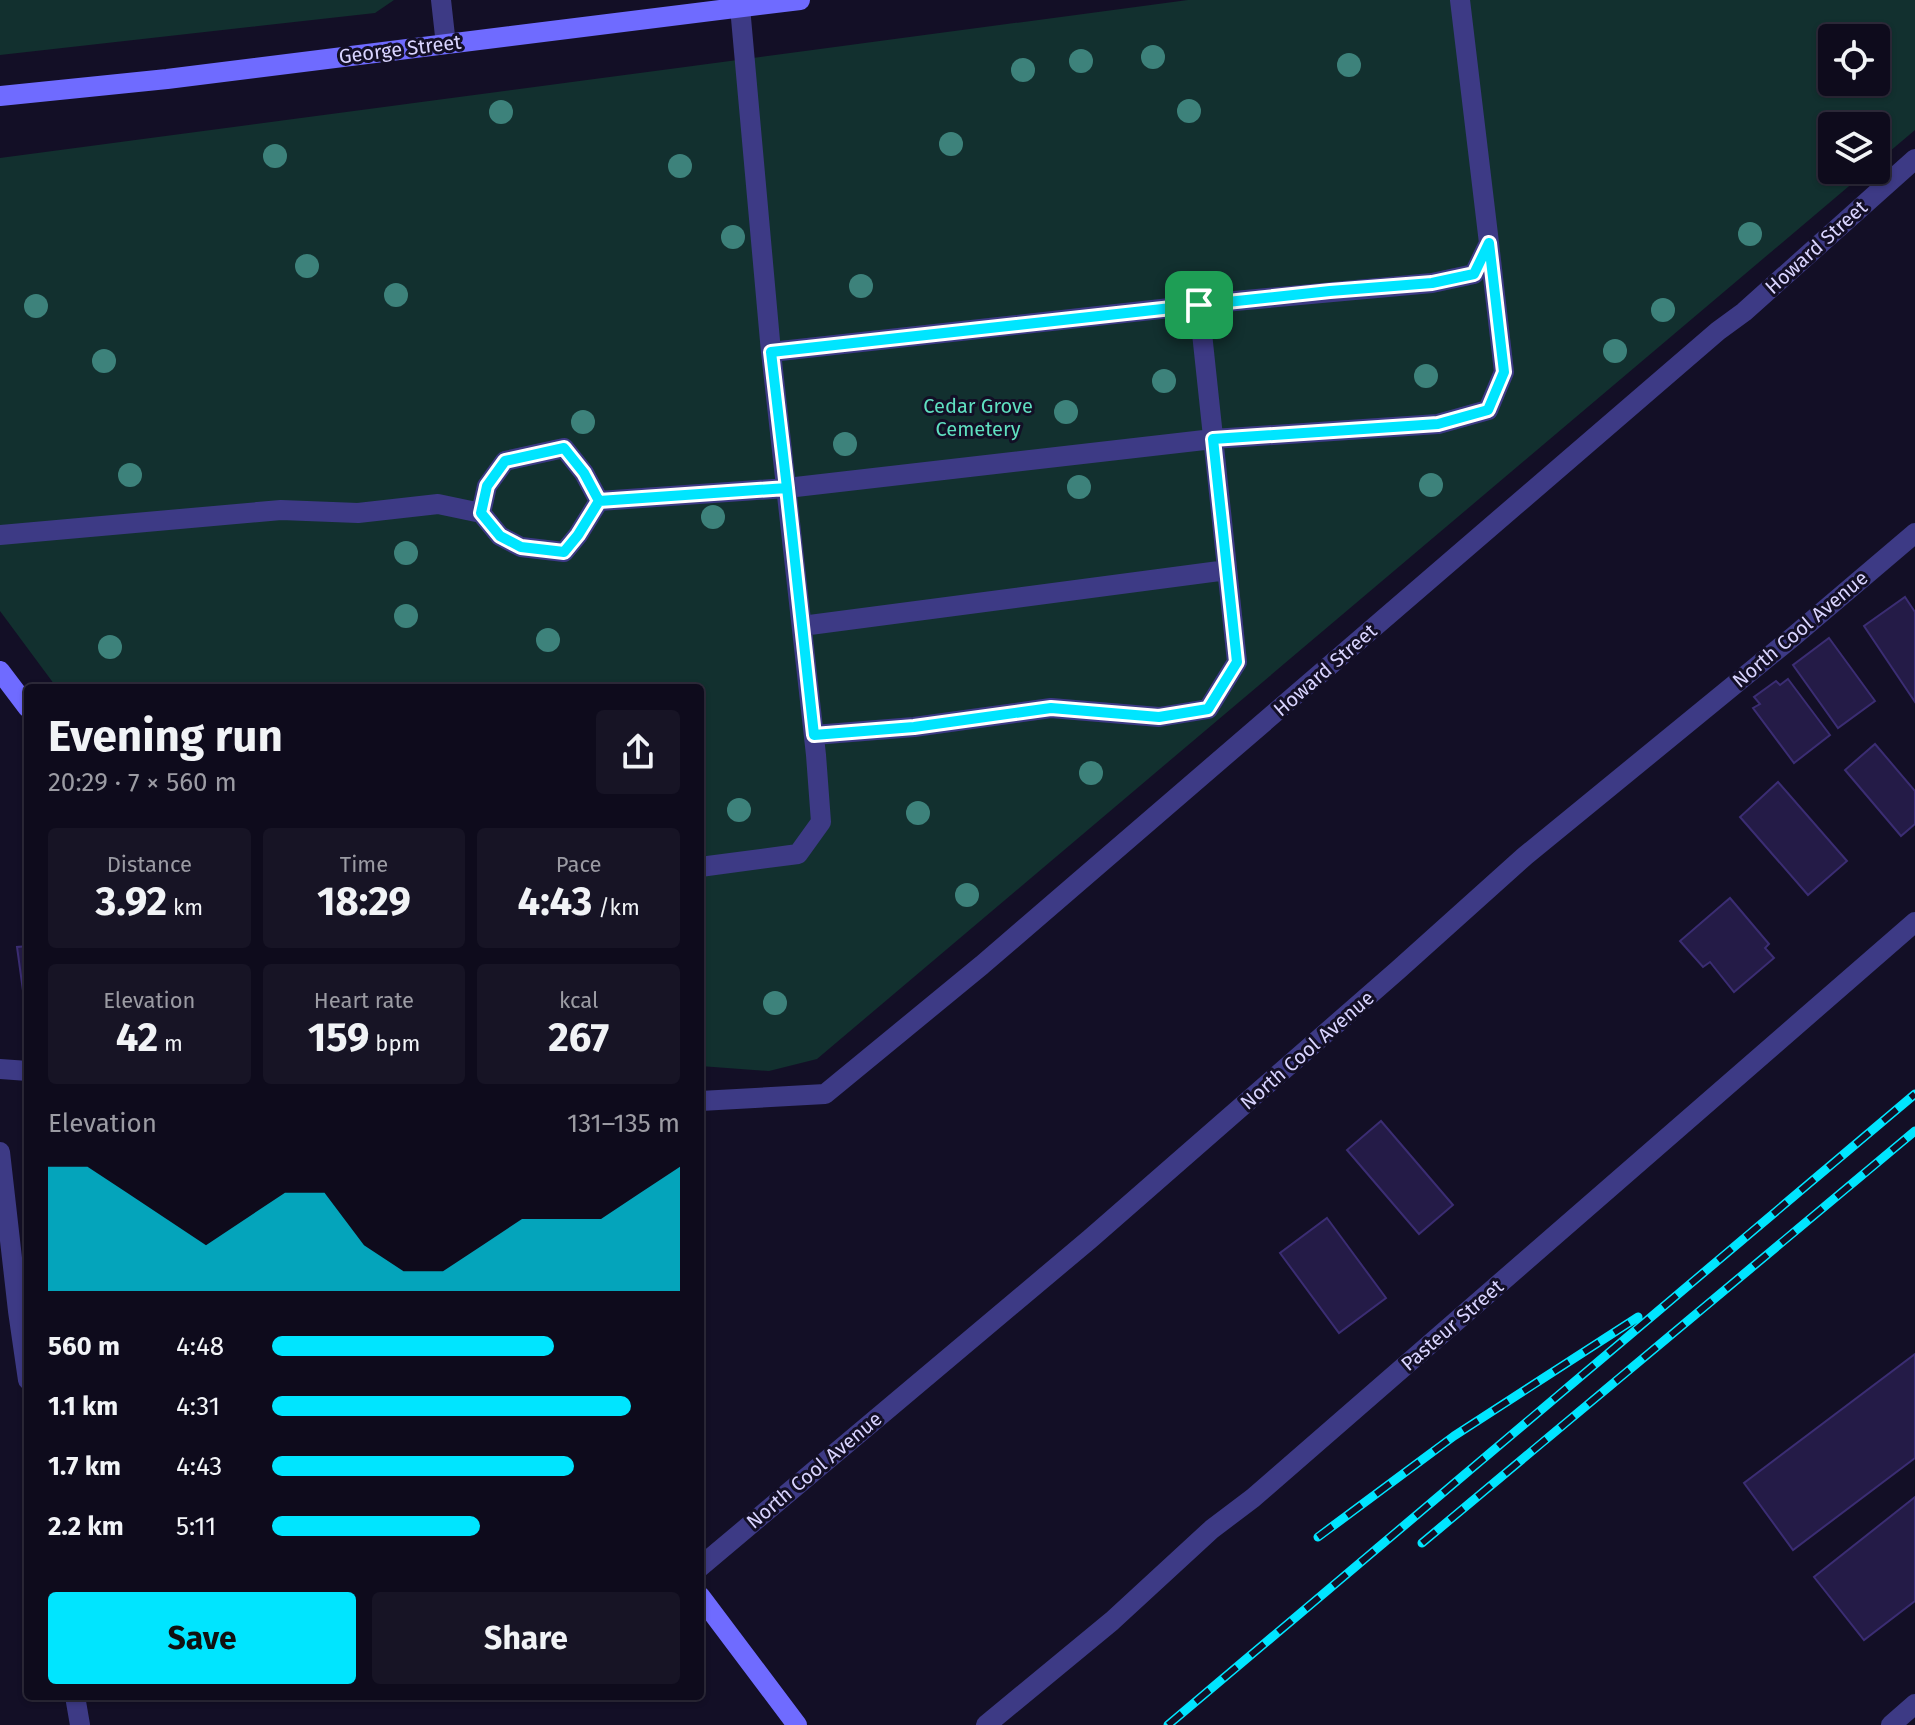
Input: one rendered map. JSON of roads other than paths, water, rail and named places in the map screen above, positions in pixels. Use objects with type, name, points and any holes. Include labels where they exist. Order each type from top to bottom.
[{"type":"street","points":[[441,0],[448,43]]},
{"type":"street","name":"George Street","points":[[0,96],[167,79],[800,0]]},
{"type":"street","points":[[599,501],[787,488],[1213,439],[1438,424],[1488,410],[1504,372],[1460,0]]},
{"type":"street","points":[[704,866],[798,854],[821,822],[771,352],[740,7]]},
{"type":"street","name":"Howard Street","points":[[704,1101],[825,1094],[982,965],[1706,341],[1744,312],[1915,159]]},
{"type":"street","points":[[771,352],[1330,291],[1432,283],[1474,274],[1489,243]]},
{"type":"street","points":[[814,735],[914,727],[1051,708],[1159,717],[1208,709],[1237,662],[1199,305]]},
{"type":"street","points":[[481,513],[487,486],[505,461],[564,448],[584,473],[599,501]]},
{"type":"street","points":[[0,535],[281,510],[358,513],[438,504],[481,513],[500,536],[521,547],[564,552],[599,501]]},
{"type":"street","name":"North Cool Avenue","points":[[704,1564],[1090,1239],[1525,856],[1915,533]]},
{"type":"street","points":[[802,626],[1227,570]]},
{"type":"street","points":[[0,671],[24,703]]},
{"type":"street","name":"Pasteur Street","points":[[986,1725],[1112,1621],[1212,1529],[1253,1498],[1915,922]]},
{"type":"street","points":[[0,1069],[24,1071]]},
{"type":"street","points":[[0,1152],[24,1352]]},
{"type":"street","points":[[704,1601],[797,1725]]},
{"type":"street","points":[[76,1700],[80,1725]]},
{"type":"street","points":[[1891,1725],[1915,1704]]},
{"type":"railway","points":[[1168,1725],[1915,1094]]},
{"type":"railway","points":[[1422,1543],[1915,1131]]},
{"type":"railway","points":[[1318,1537],[1454,1436],[1638,1317]]},
{"type":"park label","name":"Cedar Grove Cemetery","points":[[978,418]]}]
